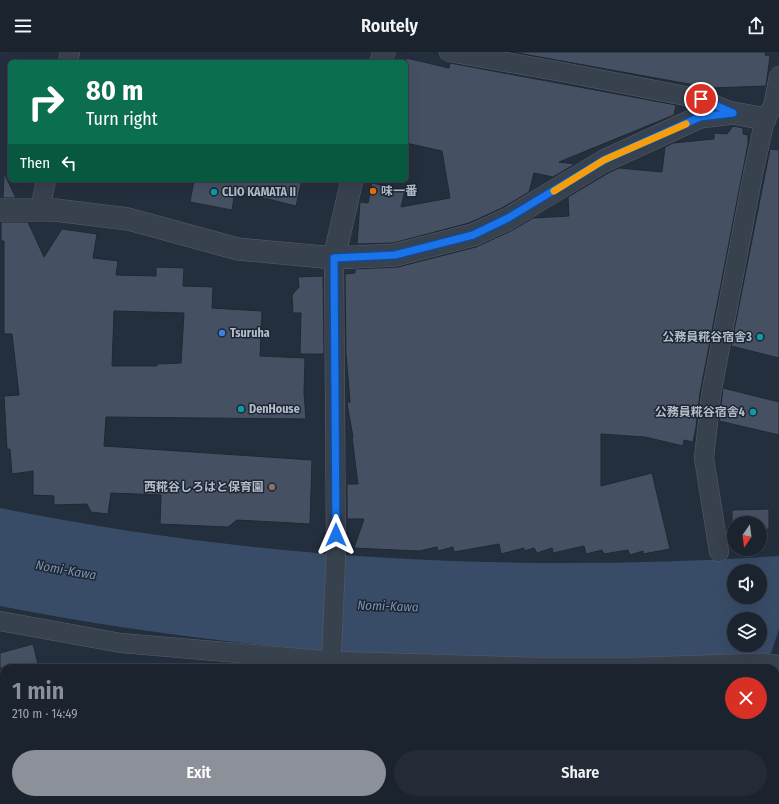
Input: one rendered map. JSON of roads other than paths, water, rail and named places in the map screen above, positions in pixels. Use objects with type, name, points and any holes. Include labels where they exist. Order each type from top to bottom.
[{"type":"street","points":[[449,52],[701,99],[733,113],[772,121]]},
{"type":"street","points":[[719,552],[704,458],[711,395],[772,121],[779,76]]},
{"type":"street","points":[[0,210],[55,210],[128,219],[238,249],[334,258],[395,255],[473,235],[508,218],[604,160],[700,117],[733,113]]},
{"type":"street","points":[[40,210],[46,182]]},
{"type":"street","points":[[331,661],[336,554],[334,258],[352,182]]},
{"type":"street","points":[[0,621],[121,643],[331,661],[422,664]]},
{"type":"street","points":[[732,664],[769,664]]},
{"type":"water","name":"Nomi-Kawa","points":[[0,508],[96,526],[193,540],[290,551],[388,558],[486,562],[584,563],[681,561],[779,556],[779,653],[681,658],[584,660],[486,659],[388,655],[290,648],[193,637],[96,623],[0,606]]},
{"type":"place","name":"味一番","points":[[373,191]]},
{"type":"place","name":"CLIO KAMATA II","points":[[214,192]]},
{"type":"place","name":"Tsuruha","points":[[222,333]]},
{"type":"place","name":"公務員糀谷宿舎3","points":[[760,337]]},
{"type":"place","name":"DenHouse","points":[[241,409]]},
{"type":"place","name":"公務員糀谷宿舎4","points":[[753,412]]},
{"type":"place","name":"西糀谷しろはと保育園","points":[[272,487]]}]
